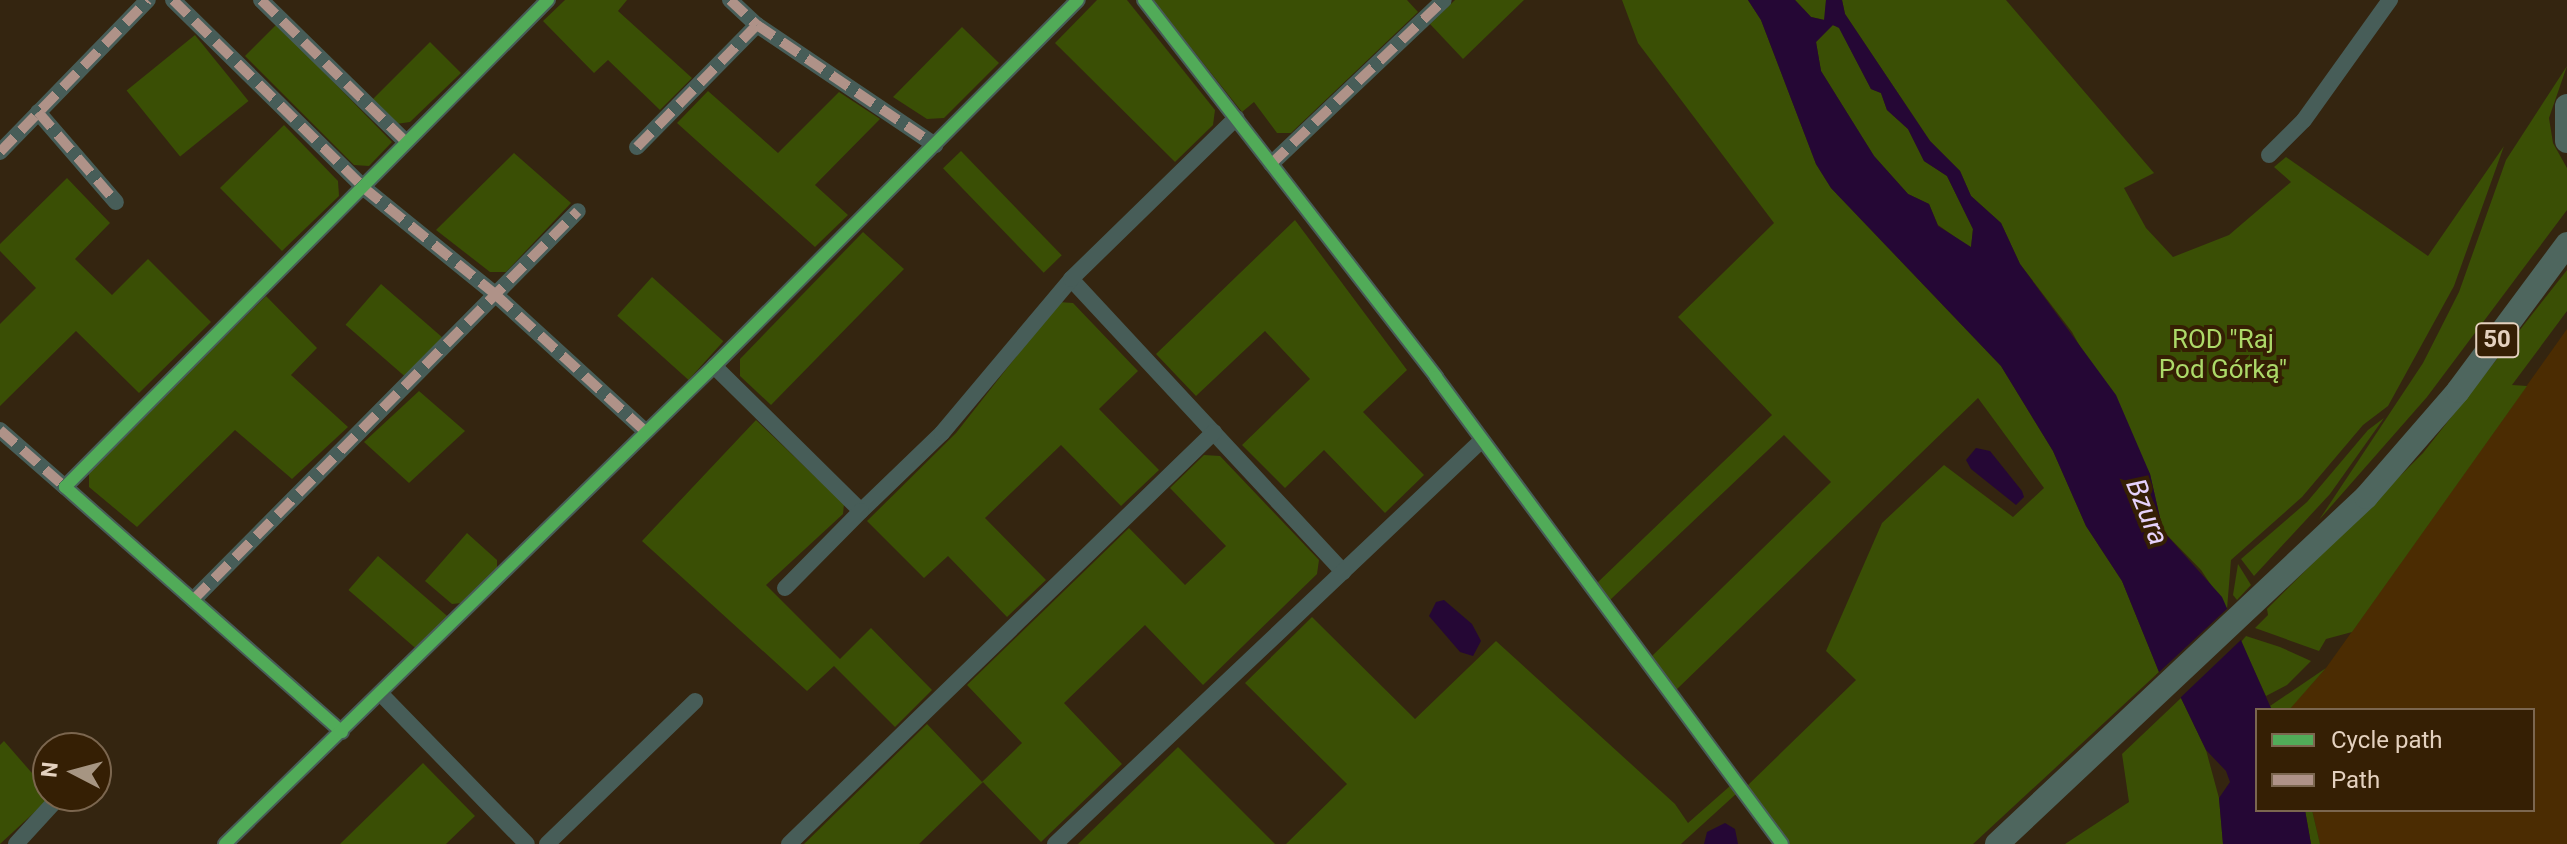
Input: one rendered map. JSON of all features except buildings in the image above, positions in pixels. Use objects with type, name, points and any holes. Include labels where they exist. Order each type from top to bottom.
[{"type":"main road","points":[[2567,106],[2567,137]]},
{"type":"main road","name":"50","points":[[1997,844],[2366,497],[2426,431],[2566,245]]},
{"type":"street","points":[[0,152],[148,0]]},
{"type":"street","points":[[173,0],[364,188],[496,295],[645,431]]},
{"type":"street","points":[[261,0],[406,142]]},
{"type":"street","points":[[65,487],[548,0]]},
{"type":"street","points":[[730,0],[757,25],[935,145]]},
{"type":"street","points":[[225,844],[714,366],[1078,0]]},
{"type":"street","points":[[1144,0],[1481,441],[1782,844]]},
{"type":"street","points":[[1271,164],[1444,0]]},
{"type":"street","points":[[2269,155],[2304,120],[2390,0]]},
{"type":"street","points":[[637,147],[757,25]]},
{"type":"street","points":[[38,112],[116,202]]},
{"type":"street","points":[[785,588],[942,433],[1071,279],[1236,118]]},
{"type":"street","points":[[193,600],[578,211]]},
{"type":"street","points":[[1071,279],[1343,572]]},
{"type":"street","points":[[714,366],[861,511]]},
{"type":"street","points":[[0,430],[342,732]]},
{"type":"street","points":[[789,844],[1214,432]]},
{"type":"street","points":[[1055,844],[1481,441]]},
{"type":"street","points":[[381,694],[527,844]]},
{"type":"street","points":[[547,844],[695,701]]},
{"type":"street","points":[[16,844],[45,812]]},
{"type":"shaded area","points":[[2567,329],[2567,844],[2320,844],[2312,812],[2535,812],[2535,708],[2290,708],[2326,668]]},
{"type":"green space","points":[[565,0],[627,0],[618,11],[692,78],[660,110],[608,60],[594,73],[543,21]]},
{"type":"green space","points":[[1097,0],[1127,0],[1215,110],[1213,125],[1175,162],[1055,43]]},
{"type":"green space","points":[[1153,0],[1407,0],[1418,12],[1291,133],[1277,133],[1254,102],[1242,112]]},
{"type":"green space","points":[[1455,0],[1524,0],[1463,59],[1430,24]]},
{"type":"green space","points":[[1622,0],[1748,0],[1761,20],[1816,164],[1831,188],[2001,366],[2053,451],[2086,526],[2122,581],[2159,672],[1973,844],[1790,844],[1747,786],[1856,680],[1826,651],[1882,523],[1944,465],[2013,517],[2044,488],[1978,398],[1676,690],[1652,656],[1831,482],[1784,435],[1610,600],[1597,583],[1772,415],[1678,317],[1774,223],[1638,43]]},
{"type":"green space","points":[[1795,0],[1826,0],[1825,20],[1811,17]]},
{"type":"green space","name":"ROD \"Raj Pod Górką\"","points":[[1842,0],[2006,0],[2154,173],[2124,188],[2146,228],[2173,257],[2229,235],[2291,182],[2274,167],[2286,157],[2428,256],[2504,146],[2454,286],[2388,406],[2363,425],[2302,497],[2231,560],[2227,609],[2201,570],[2163,531],[2150,474],[2072,332],[2020,264],[2001,223],[1971,196],[1960,171],[1930,141],[1845,14]]},
{"type":"green space","points":[[277,24],[392,142],[369,166],[354,165],[245,56]]},
{"type":"green space","points":[[1832,25],[1839,27],[1871,89],[1881,93],[1887,110],[1908,129],[1924,161],[1947,176],[1973,229],[1971,248],[1938,225],[1929,204],[1908,194],[1874,156],[1821,71],[1816,42]]},
{"type":"green space","points":[[962,27],[999,63],[944,118],[927,119],[893,97]]},
{"type":"green space","points":[[195,35],[248,101],[180,156],[127,90]]},
{"type":"green space","points":[[430,42],[461,73],[410,122],[396,124],[371,101]]},
{"type":"green space","points":[[2567,66],[2549,118],[2553,143],[2567,168],[2567,210],[2427,397],[2319,520],[2423,363],[2459,292],[2506,160]]},
{"type":"green space","points":[[708,91],[778,153],[839,92],[880,119],[815,185],[848,215],[815,247],[677,123]]},
{"type":"green space","points":[[284,125],[338,181],[339,196],[282,251],[220,188]]},
{"type":"green space","points":[[961,151],[1062,255],[1044,273],[943,168]]},
{"type":"green space","points":[[514,153],[571,203],[506,272],[490,272],[436,230]]},
{"type":"green space","points":[[67,178],[110,223],[75,259],[112,295],[148,259],[211,322],[139,393],[76,331],[0,406],[0,324],[36,288],[0,251],[0,244]]},
{"type":"green space","points":[[1295,220],[1407,370],[1363,412],[1424,475],[1385,513],[1324,450],[1285,488],[1242,445],[1310,379],[1265,331],[1196,396],[1156,354]]},
{"type":"green space","points":[[863,232],[904,269],[771,405],[740,376],[740,359]]},
{"type":"green space","points":[[2567,270],[2567,311],[2512,385],[2527,386],[2352,632],[2326,639],[2319,651],[2255,628],[2268,615],[2267,609],[2423,453]]},
{"type":"green space","points":[[652,277],[723,341],[689,380],[617,316]]},
{"type":"green space","points":[[381,284],[442,337],[407,378],[346,325]]},
{"type":"green space","points":[[266,296],[317,348],[291,375],[348,427],[292,479],[235,430],[137,527],[89,487],[89,472]]},
{"type":"green space","points":[[1059,302],[1073,303],[1138,371],[1099,409],[1159,470],[1121,506],[1061,445],[985,518],[1046,580],[1007,617],[948,556],[924,578],[867,521],[956,433]]},
{"type":"green space","points":[[419,391],[465,431],[409,483],[364,442]]},
{"type":"green space","points":[[2384,418],[2330,494],[2254,576],[2241,559],[2307,502],[2368,430]]},
{"type":"green space","points":[[756,420],[844,504],[843,514],[766,585],[840,659],[871,628],[932,690],[895,727],[834,666],[807,691],[642,541]]},
{"type":"green space","points":[[1204,455],[1220,456],[1319,560],[1317,574],[1203,685],[1145,625],[1064,703],[1122,764],[1041,842],[983,782],[919,844],[804,844],[927,724],[982,782],[1022,743],[967,685],[1129,528],[1185,585],[1226,546],[1170,488]]},
{"type":"green space","points":[[467,533],[497,560],[497,568],[462,603],[452,604],[425,581]]},
{"type":"green space","points":[[378,556],[447,616],[418,650],[348,590]]},
{"type":"green space","points":[[2238,564],[2251,585],[2237,600],[2233,595]]},
{"type":"green space","points":[[1312,617],[1415,719],[1496,641],[1675,804],[1688,823],[1730,786],[1736,794],[1681,844],[1286,844],[1347,784],[1245,683]]},
{"type":"green space","points":[[2246,636],[2311,661],[2287,685],[2266,696],[2241,642]]},
{"type":"green space","points":[[2326,668],[2291,708],[2270,706]]},
{"type":"green space","points":[[2181,698],[2206,750],[2219,798],[2223,844],[2065,844],[2129,802],[2122,754]]},
{"type":"green space","points":[[4,741],[32,773],[32,812],[35,812],[0,844],[0,745]]},
{"type":"green space","points":[[1178,747],[1275,844],[1078,844]]},
{"type":"green space","points":[[423,763],[475,816],[446,844],[340,844]]},
{"type":"green space","points":[[2305,812],[2312,812],[2320,844],[2311,844]]},
{"type":"water","name":"Bzura","points":[[1748,0],[1795,0],[1811,17],[1824,20],[1826,0],[1842,0],[1845,14],[1930,141],[1960,171],[1971,196],[2001,223],[2020,264],[2116,395],[2150,474],[2163,531],[2222,597],[2271,708],[2255,708],[2255,812],[2305,812],[2311,844],[2223,844],[2219,798],[2230,782],[2226,771],[2206,750],[2181,698],[2159,672],[2122,581],[2086,526],[2053,451],[2001,366],[1831,188],[1816,164],[1761,20]],"holes":[[[1833,25],[1839,28],[1871,89],[1881,93],[1887,110],[1908,129],[1924,161],[1947,176],[1973,229],[1971,247],[1938,226],[1929,204],[1908,194],[1874,156],[1821,71],[1816,42]]]},
{"type":"water","points":[[1976,448],[1990,451],[2022,491],[2024,497],[2016,505],[1971,469],[1966,460]]},
{"type":"water","points":[[1444,600],[1472,624],[1481,641],[1473,656],[1460,652],[1429,616],[1436,602]]},
{"type":"water","points":[[1725,823],[1735,829],[1738,844],[1704,844],[1707,832]]},
{"type":"pier","points":[[2230,606],[2243,638],[2178,700],[2156,675]]},
{"type":"marked path","points":[[0,152],[148,0]]},
{"type":"marked path","points":[[173,0],[364,188],[496,295],[645,431]]},
{"type":"marked path","points":[[261,0],[406,142]]},
{"type":"marked path","points":[[730,0],[757,25],[935,145]]},
{"type":"marked path","points":[[1271,164],[1444,0]]},
{"type":"marked path","points":[[637,147],[757,25]]},
{"type":"marked path","points":[[38,112],[116,202]]},
{"type":"marked path","points":[[193,600],[578,211]]},
{"type":"marked path","points":[[0,430],[65,487]]},
{"type":"cycle path","points":[[342,732],[65,487],[548,0]]},
{"type":"cycle path","points":[[225,844],[714,366],[1078,0]]},
{"type":"cycle path","points":[[1144,0],[1436,377],[1782,844]]}]
